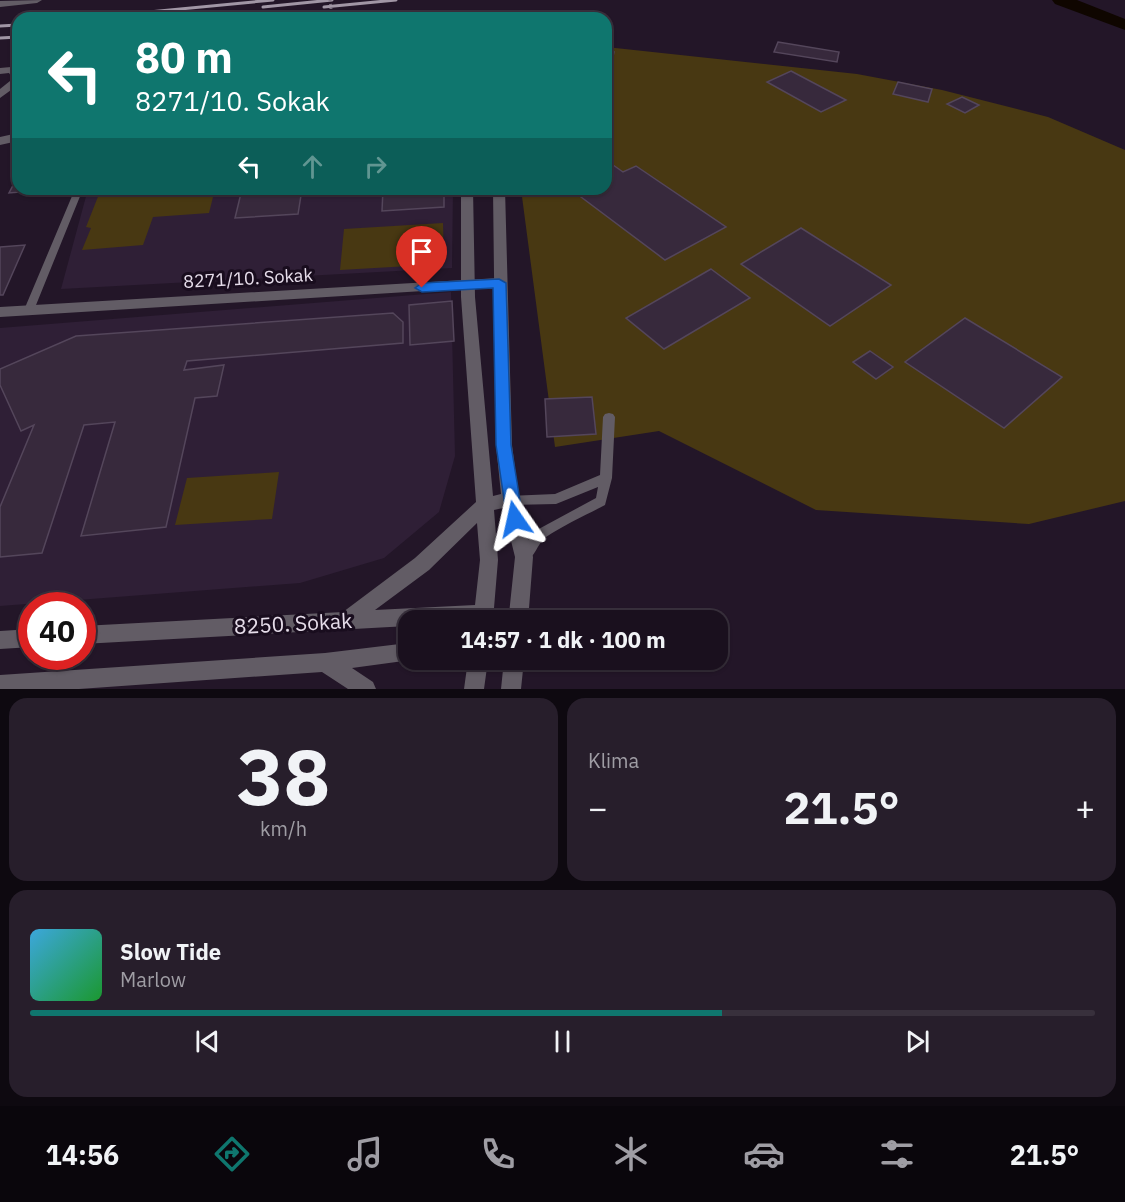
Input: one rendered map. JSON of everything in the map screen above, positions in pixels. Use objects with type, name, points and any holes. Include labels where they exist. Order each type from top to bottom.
[{"type":"street","points":[[0,4],[37,0]]},
{"type":"street","points":[[0,95],[12,85]]},
{"type":"street","points":[[467,195],[468,285],[489,560],[485,610]]},
{"type":"street","points":[[499,195],[501,236],[499,283],[504,445],[510,500],[524,557],[519,610]]},
{"type":"street","name":"8271/10. Sokak","points":[[0,312],[499,283]]},
{"type":"street","points":[[347,620],[422,564],[485,504],[510,500]]},
{"type":"street","name":"8250. Sokak","points":[[96,634],[398,619]]},
{"type":"street","points":[[0,640],[18,639]]},
{"type":"street","name":"8250. Sokak","points":[[0,685],[325,662],[398,653]]},
{"type":"street","points":[[325,662],[366,689]]},
{"type":"street","points":[[474,689],[477,670]]},
{"type":"street","points":[[511,689],[513,670]]},
{"type":"lane","points":[[29,310],[77,195]]},
{"type":"lane","points":[[524,557],[539,535],[602,501],[606,478],[609,417]]},
{"type":"lane","points":[[510,500],[556,499],[606,478]]},
{"type":"shaded area","points":[[612,48],[857,74],[942,90],[1048,117],[1125,150],[1125,501],[1029,524],[816,510],[659,431],[555,447],[522,195],[612,195]]},
{"type":"shaded area","points":[[86,195],[453,195],[452,268],[61,289]]},
{"type":"shaded area","points":[[99,195],[214,195],[209,213],[153,217],[143,245],[82,250],[91,228],[86,227]]},
{"type":"shaded area","points":[[443,223],[444,264],[340,270],[344,229]]},
{"type":"shaded area","points":[[451,292],[455,456],[439,512],[384,558],[300,583],[96,599],[96,592],[18,592],[18,605],[0,606],[0,328]]},
{"type":"shaded area","points":[[279,472],[272,519],[175,525],[187,478]]},
{"type":"building","points":[[778,42],[839,52],[837,62],[774,52]]},
{"type":"building","points":[[791,71],[846,100],[821,112],[767,82]]},
{"type":"building","points":[[898,82],[932,89],[928,102],[893,94]]},
{"type":"building","points":[[962,97],[979,105],[965,113],[947,104]]},
{"type":"building","points":[[612,164],[623,172],[636,166],[726,227],[665,260],[578,195],[612,195]]},
{"type":"building","points":[[241,195],[301,195],[298,214],[235,218]]},
{"type":"building","points":[[383,195],[444,195],[444,207],[382,211]]},
{"type":"building","points":[[801,228],[891,285],[830,326],[741,264]]},
{"type":"building","points":[[25,245],[3,295],[0,295],[0,247]]},
{"type":"building","points":[[711,269],[750,298],[664,349],[626,318]]},
{"type":"building","points":[[452,301],[454,341],[410,345],[409,305]]},
{"type":"building","points":[[393,313],[403,322],[403,343],[187,361],[184,370],[224,365],[217,396],[195,398],[166,527],[81,536],[115,422],[84,425],[42,553],[0,557],[0,507],[34,425],[21,431],[0,385],[0,369],[76,336]]},
{"type":"building","points":[[965,318],[1062,377],[1004,428],[905,362]]},
{"type":"building","points":[[870,351],[893,367],[876,379],[853,362]]},
{"type":"building","points":[[592,397],[596,434],[547,437],[545,399]]},
{"type":"waterway","points":[[1061,0],[1125,25]]},
{"type":"railway","points":[[148,12],[273,0]]},
{"type":"railway","points":[[263,7],[332,0]]},
{"type":"railway","points":[[324,7],[396,0]]},
{"type":"railway","points":[[0,26],[12,25]]},
{"type":"railway","points":[[0,38],[12,37]]},
{"type":"route","points":[[422,288],[499,283],[504,445],[510,500],[515,519]]}]
